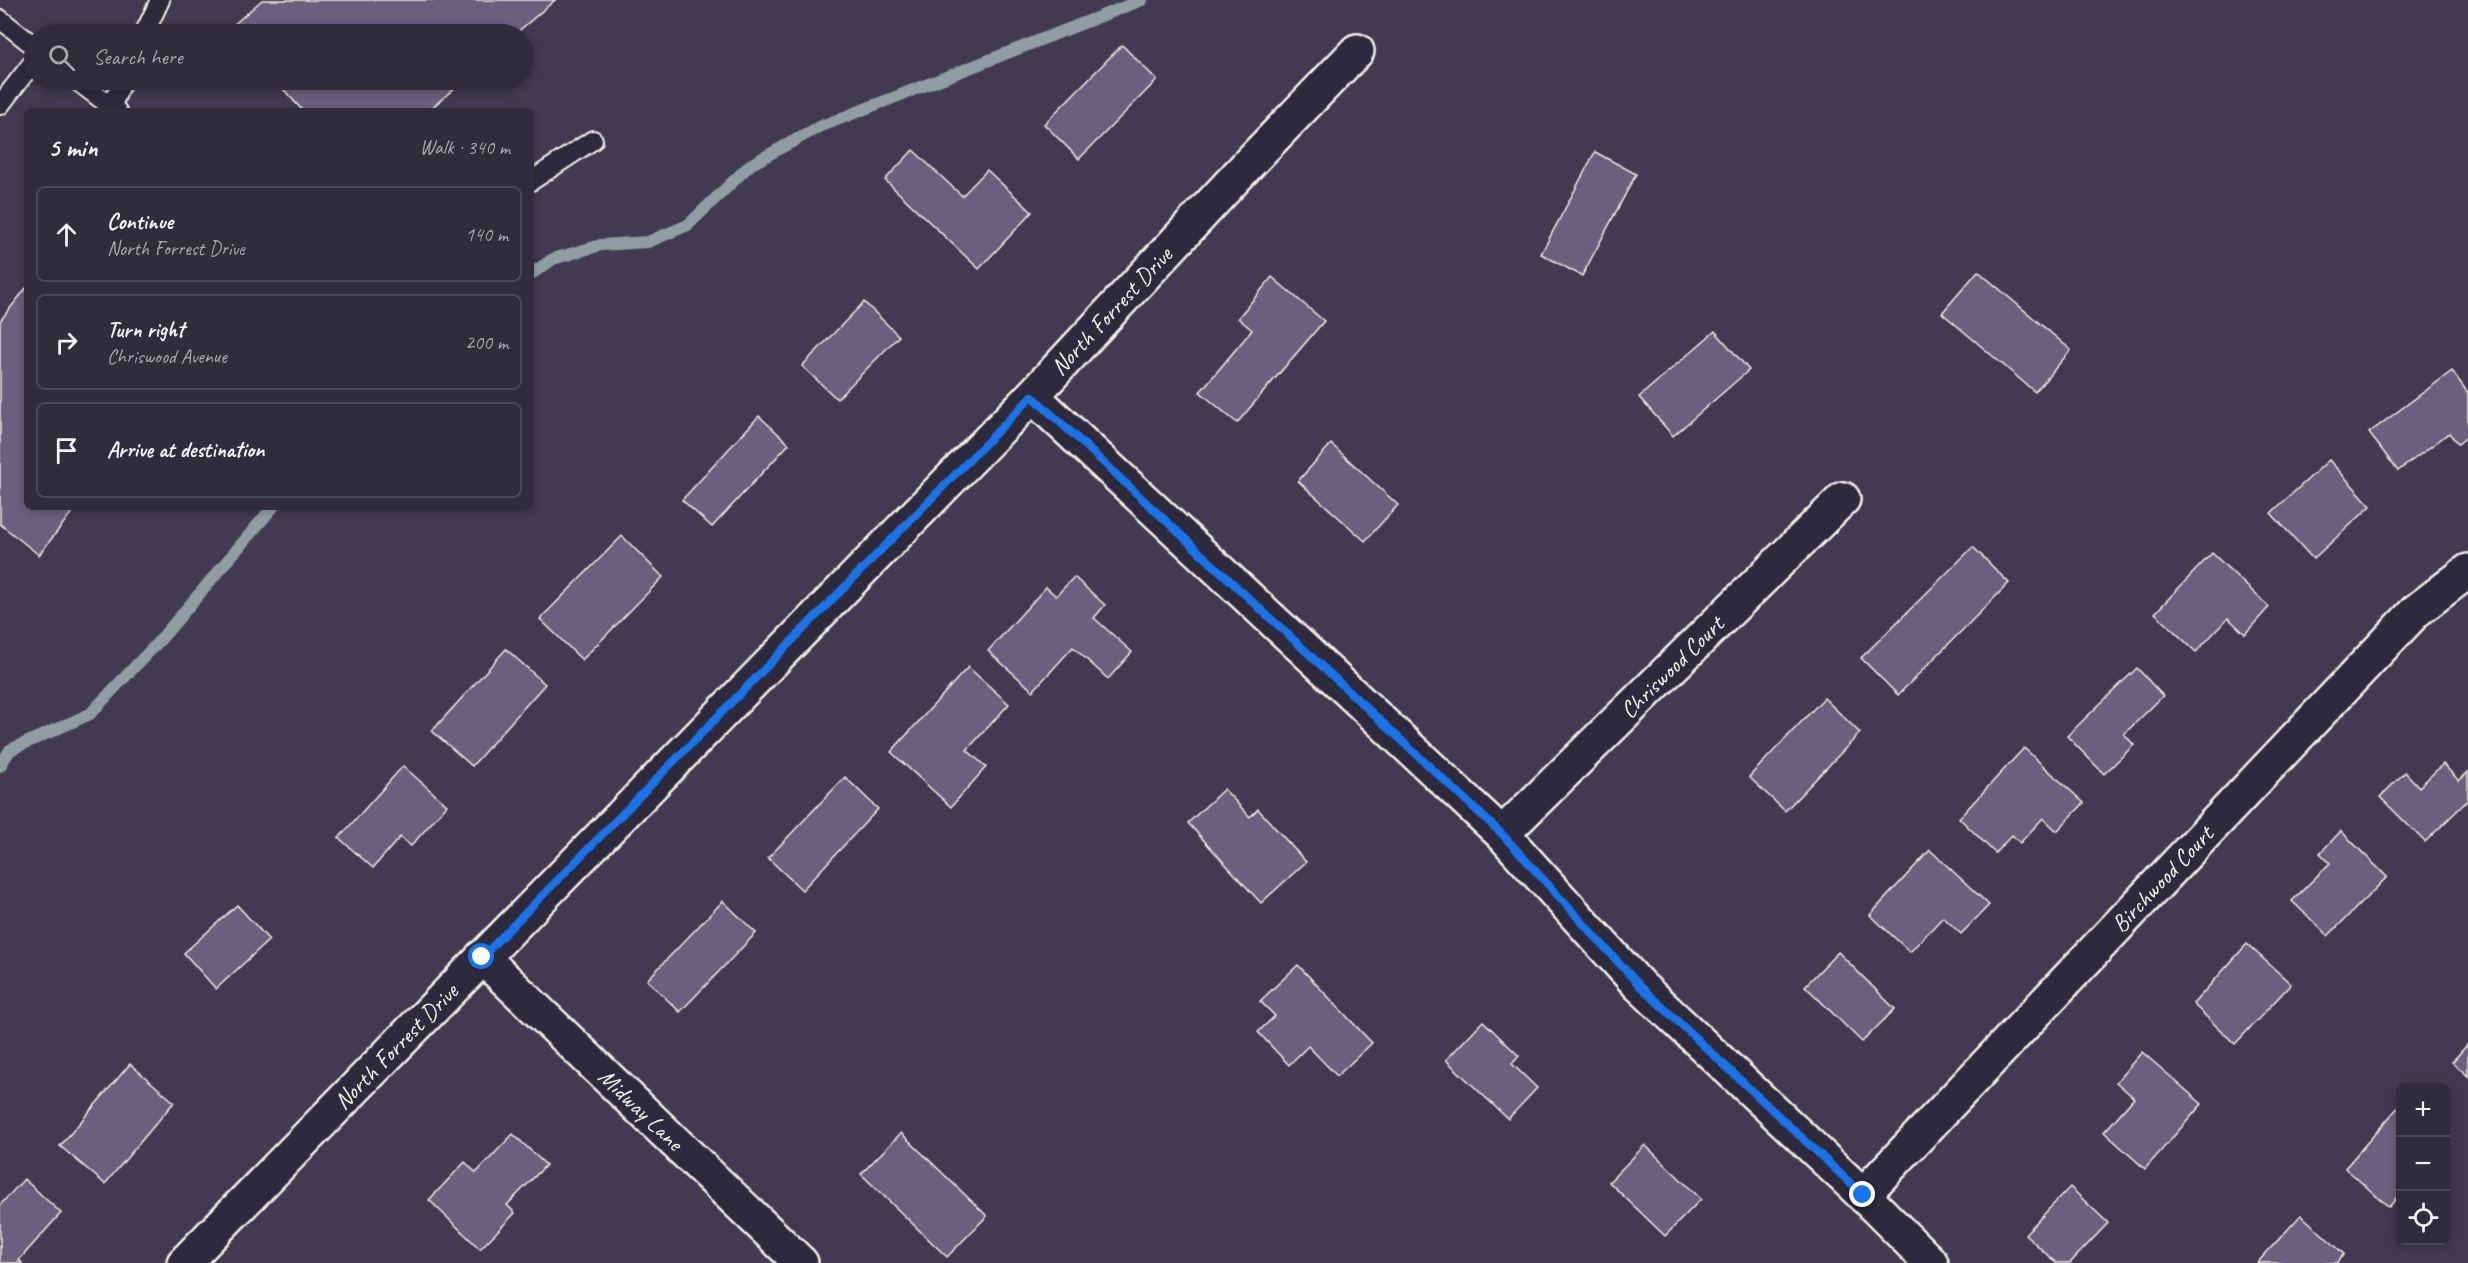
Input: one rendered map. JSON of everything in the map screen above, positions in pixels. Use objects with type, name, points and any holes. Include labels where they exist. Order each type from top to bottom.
[{"type":"street","name":"North Forrest Drive","points":[[194,1260],[482,957],[1032,396],[1357,51]]},
{"type":"street","points":[[1032,396],[1502,834],[1639,985],[1863,1195],[1931,1263]]},
{"type":"street","name":"Chriswood Court","points":[[1502,834],[1843,499]]},
{"type":"street","name":"Birchwood Court","points":[[1863,1195],[2416,612],[2468,571]]},
{"type":"street","name":"Midway Lane","points":[[482,957],[801,1263]]},
{"type":"lane","points":[[149,24],[160,0]]},
{"type":"lane","points":[[0,19],[24,38]]},
{"type":"lane","points":[[0,105],[24,74]]},
{"type":"lane","points":[[88,90],[111,108]]},
{"type":"lane","points":[[114,108],[120,90]]},
{"type":"lane","points":[[534,179],[593,140]]},
{"type":"building","points":[[262,0],[555,0],[527,24],[235,24]]},
{"type":"building","points":[[1122,45],[1157,80],[1079,159],[1044,124]]},
{"type":"building","points":[[284,90],[452,90],[431,108],[300,108]]},
{"type":"building","points":[[913,150],[962,196],[987,170],[1032,212],[979,269],[885,180]]},
{"type":"building","points":[[1595,152],[1636,174],[1582,276],[1541,254]]},
{"type":"building","points":[[1978,271],[2071,350],[2035,392],[1942,313]]},
{"type":"building","points":[[1272,277],[1324,321],[1237,423],[1200,392],[1252,330],[1238,318]]},
{"type":"building","points":[[24,291],[24,510],[74,510],[39,555],[0,524],[0,321]]},
{"type":"building","points":[[864,302],[899,336],[837,399],[802,366]]},
{"type":"building","points":[[1715,331],[1749,370],[1673,436],[1639,397]]},
{"type":"building","points":[[2452,371],[2468,393],[2468,436],[2458,444],[2449,433],[2398,471],[2369,433]]},
{"type":"building","points":[[759,416],[789,444],[712,527],[682,500]]},
{"type":"building","points":[[1331,444],[1398,505],[1365,541],[1298,481]]},
{"type":"building","points":[[2329,460],[2371,506],[2313,559],[2271,513]]},
{"type":"building","points":[[622,536],[663,577],[582,660],[540,619]]},
{"type":"building","points":[[1973,547],[2009,583],[1898,695],[1861,658]]},
{"type":"building","points":[[2212,553],[2269,607],[2245,634],[2228,618],[2196,652],[2155,613]]},
{"type":"building","points":[[1074,577],[1105,605],[1094,618],[1132,652],[1108,679],[1073,647],[1033,691],[988,651],[1046,587],[1056,596]]},
{"type":"building","points":[[506,649],[545,684],[472,766],[432,731]]},
{"type":"building","points":[[968,667],[1009,704],[967,750],[986,767],[951,807],[891,752]]},
{"type":"building","points":[[2137,668],[2163,696],[2124,734],[2134,745],[2104,774],[2067,736]]},
{"type":"building","points":[[1824,698],[1860,733],[1785,811],[1749,777]]},
{"type":"building","points":[[2024,748],[2084,803],[2057,831],[2043,818],[2020,843],[2012,835],[1995,853],[1959,818]]},
{"type":"building","points":[[2443,764],[2459,781],[2468,772],[2468,800],[2425,842],[2380,797],[2405,772],[2419,787]]},
{"type":"building","points":[[403,766],[447,805],[411,846],[400,837],[373,868],[339,838]]},
{"type":"building","points":[[845,777],[878,809],[802,890],[768,858]]},
{"type":"building","points":[[1224,789],[1250,817],[1258,809],[1306,862],[1261,903],[1188,823]]},
{"type":"building","points":[[2341,831],[2387,877],[2328,936],[2292,901],[2330,863],[2320,853]]},
{"type":"building","points":[[1930,850],[1989,905],[1961,934],[1943,917],[1910,952],[1870,915]]},
{"type":"building","points":[[723,901],[756,933],[680,1012],[647,980]]},
{"type":"building","points":[[237,905],[269,940],[216,989],[184,953]]},
{"type":"building","points":[[2247,944],[2291,984],[2235,1044],[2193,1004]]},
{"type":"building","points":[[1838,952],[1895,1009],[1862,1042],[1805,986]]},
{"type":"building","points":[[1298,965],[1372,1043],[1337,1076],[1308,1046],[1289,1065],[1258,1032],[1275,1016],[1260,1001]]},
{"type":"building","points":[[1483,1021],[1519,1056],[1512,1064],[1537,1088],[1508,1119],[1446,1060]]},
{"type":"building","points":[[2468,1044],[2468,1076],[2452,1062]]},
{"type":"building","points":[[2142,1052],[2202,1104],[2145,1169],[2104,1132],[2134,1098],[2116,1082]]},
{"type":"building","points":[[130,1064],[174,1102],[105,1184],[60,1146]]},
{"type":"building","points":[[2396,1110],[2396,1199],[2389,1207],[2345,1168]]},
{"type":"building","points":[[901,1133],[987,1216],[947,1257],[861,1174]]},
{"type":"building","points":[[513,1134],[546,1165],[507,1205],[515,1213],[480,1249],[429,1200],[465,1162],[476,1173]]},
{"type":"building","points":[[1645,1145],[1701,1199],[1665,1236],[1609,1182]]},
{"type":"building","points":[[24,1179],[61,1213],[19,1260],[22,1263],[0,1263],[0,1205]]},
{"type":"building","points":[[2070,1187],[2108,1223],[2070,1263],[2056,1263],[2025,1234]]},
{"type":"building","points":[[2301,1215],[2344,1254],[2336,1263],[2257,1263]]},
{"type":"waterway","points":[[534,272],[553,259],[601,245],[648,242],[688,225],[750,165],[819,127],[1142,0]]},
{"type":"waterway","points":[[0,766],[10,750],[90,714],[161,639],[270,510]]},
{"type":"route","points":[[482,957],[1032,396],[1502,834],[1639,985],[1863,1195]]}]
